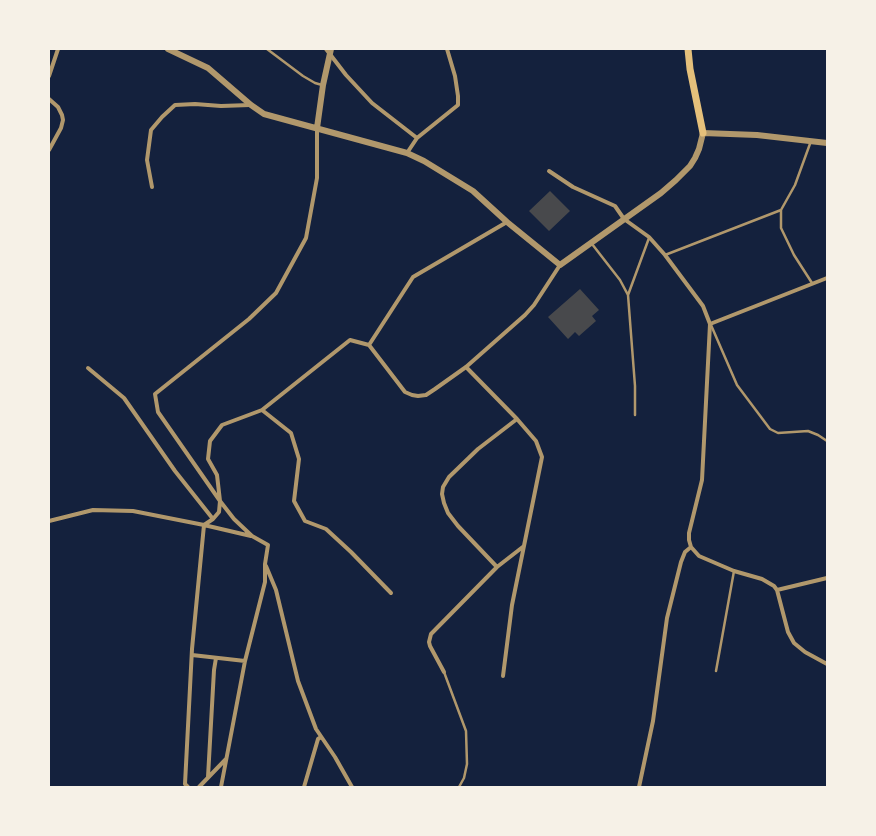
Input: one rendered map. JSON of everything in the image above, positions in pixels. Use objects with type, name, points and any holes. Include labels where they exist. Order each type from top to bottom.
[{"type":"main road","points":[[688,49],[690,69],[703,134]]},
{"type":"street","points":[[49,76],[58,49]]},
{"type":"street","points":[[168,49],[208,68],[251,105],[264,114],[278,119],[407,152],[438,169],[473,191],[560,265]]},
{"type":"street","points":[[407,152],[417,138],[458,105],[455,76],[448,49]]},
{"type":"street","points":[[220,787],[245,661],[265,582],[265,564],[268,545],[252,536],[234,519],[158,412],[155,394],[249,319],[276,292],[306,238],[317,178],[317,128],[329,51]]},
{"type":"street","points":[[329,51],[346,75],[372,103],[417,138]]},
{"type":"street","points":[[49,99],[58,107],[63,120],[61,128],[49,150]]},
{"type":"street","points":[[152,187],[147,160],[151,130],[162,117],[176,105],[251,105]]},
{"type":"street","points":[[204,525],[213,519],[219,512],[220,500],[217,475],[208,459],[210,441],[222,425],[262,410],[350,340],[369,346],[405,392],[418,396],[436,390],[466,367],[525,315],[560,265],[661,193],[684,173],[690,166],[699,149],[703,134],[757,135],[827,143]]},
{"type":"street","points":[[549,170],[573,187],[616,206],[624,219],[649,237],[703,306],[710,324],[702,480],[689,533],[691,547],[699,556],[734,571],[769,582],[777,590],[788,632],[794,643],[805,652],[827,664]]},
{"type":"street","points":[[369,346],[413,277],[508,222]]},
{"type":"street","points":[[710,324],[827,278]]},
{"type":"street","points":[[466,367],[517,419],[536,441],[542,457],[512,605],[503,676]]},
{"type":"street","points":[[88,368],[124,398],[175,471],[213,519]]},
{"type":"street","points":[[262,410],[291,433],[299,459],[294,502],[305,521],[326,529],[391,592]]},
{"type":"street","points":[[497,567],[458,526],[448,513],[442,494],[443,487],[449,477],[478,449],[517,419]]},
{"type":"street","points":[[49,521],[93,510],[133,511],[252,536]]},
{"type":"street","points":[[188,787],[185,784],[192,655],[204,525]]},
{"type":"street","points":[[444,672],[430,646],[429,642],[431,634],[497,567],[524,546]]},
{"type":"street","points":[[639,787],[653,721],[667,618],[681,562],[685,552],[691,547]]},
{"type":"street","points":[[265,564],[276,590],[298,681],[316,729],[335,757],[352,787]]},
{"type":"street","points":[[777,590],[827,578]]},
{"type":"street","points":[[192,655],[245,661]]},
{"type":"street","points":[[208,777],[216,658]]},
{"type":"street","points":[[304,787],[318,739],[321,737]]},
{"type":"street","points":[[199,787],[226,758]]},
{"type":"lane","points":[[267,49],[303,76],[323,85]]},
{"type":"lane","points":[[811,141],[795,185],[781,210],[781,228],[794,255],[812,283]]},
{"type":"lane","points":[[664,255],[781,210]]},
{"type":"lane","points":[[628,295],[649,237]]},
{"type":"lane","points":[[591,243],[620,280],[628,295],[635,386],[635,415]]},
{"type":"lane","points":[[710,324],[737,386],[770,429],[778,433],[808,431],[827,441]]},
{"type":"lane","points":[[716,671],[734,571]]},
{"type":"lane","points":[[444,672],[466,731],[467,764],[464,778],[459,787]]},
{"type":"building","points":[[550,191],[570,211],[549,231],[529,211]]},
{"type":"building","points":[[580,289],[599,310],[592,316],[596,321],[579,336],[575,332],[568,339],[548,317]]}]
